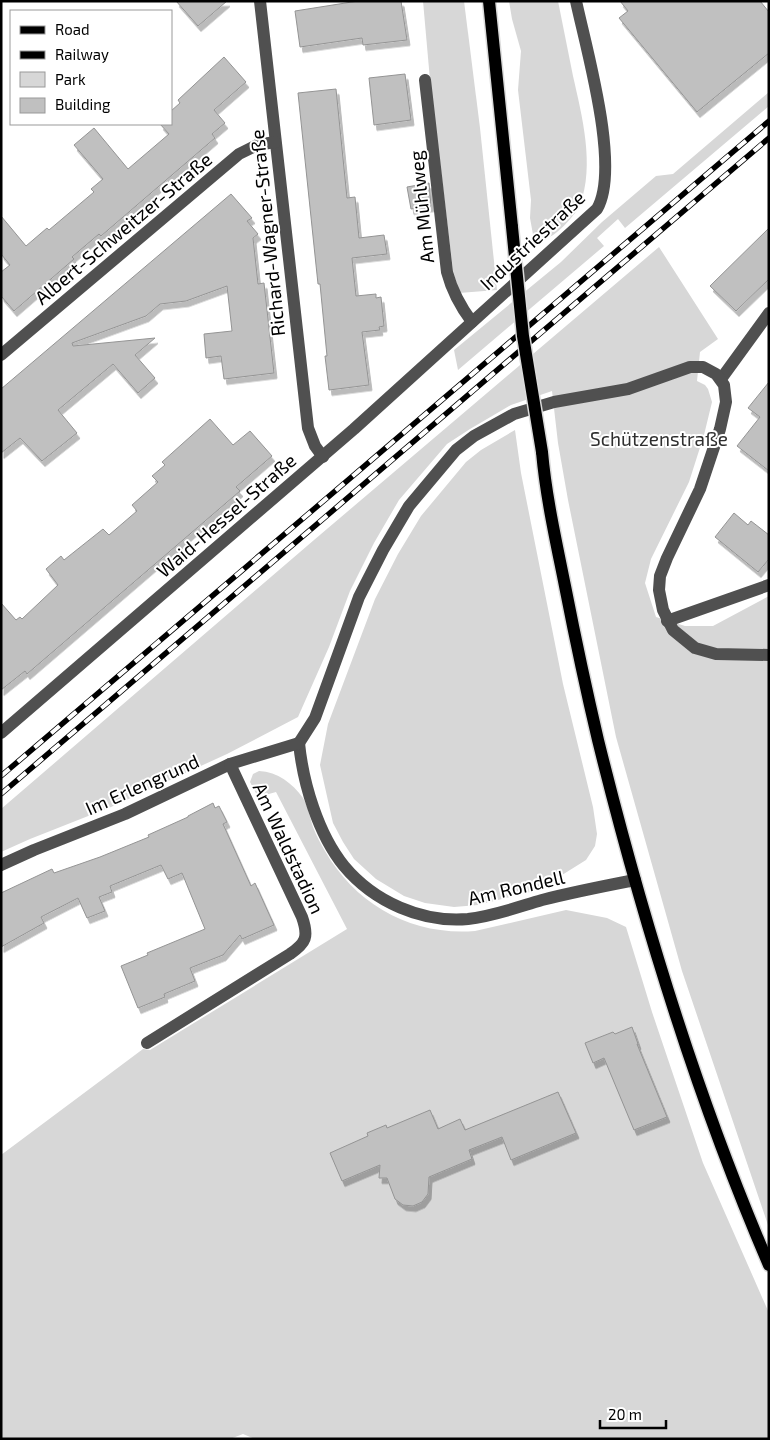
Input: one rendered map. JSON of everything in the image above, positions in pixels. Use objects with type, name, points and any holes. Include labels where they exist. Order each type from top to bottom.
[{"type":"main road","points":[[489,1],[523,336],[542,452],[548,504],[583,677],[635,880],[660,965],[702,1091],[730,1168],[769,1265]]},
{"type":"street","name":"Richard-Wagner-Straße","points":[[260,1],[308,428],[315,446],[323,456]]},
{"type":"street","name":"Industriestraße","points":[[472,322],[590,216],[601,201],[604,192],[605,170],[601,117],[576,1]]},
{"type":"street","name":"Am Mühlweg","points":[[425,80],[447,272],[454,294],[461,308],[472,322]]},
{"type":"street","name":"Albert-Schweitzer-Straße","points":[[1,356],[239,154],[257,145],[275,142]]},
{"type":"street","points":[[721,379],[769,313]]},
{"type":"street","name":"Waid-Hessel-Straße","points":[[1,733],[323,456],[472,322]]},
{"type":"street","points":[[299,743],[315,718],[359,597],[383,550],[409,506],[456,450],[496,422],[536,406],[628,389],[690,367],[703,367],[716,374],[721,379],[726,390],[726,402],[710,461],[700,489],[660,576],[659,595],[667,620],[673,630],[689,644],[704,651],[740,655],[769,655]]},
{"type":"street","points":[[667,620],[769,585]]},
{"type":"street","name":"Im Erlengrund","points":[[1,865],[125,814],[230,764],[299,743]]},
{"type":"street","name":"Am Rondell","points":[[299,743],[301,767],[321,827],[332,848],[344,866],[357,879],[377,895],[398,907],[435,918],[468,919],[496,914],[542,900],[635,880]]},
{"type":"street","name":"Am Waldstadion","points":[[147,1043],[290,954],[305,940],[307,934],[302,917],[230,764]]},
{"type":"green space","points":[[423,1],[464,1],[497,290],[459,293],[453,270],[430,80]]},
{"type":"green space","points":[[509,1],[558,1],[586,140],[586,174],[584,190],[578,209],[562,228],[553,235],[534,240],[530,218],[531,200],[518,90],[521,51]]},
{"type":"green space","points":[[769,92],[769,106],[625,228],[618,219],[597,238],[604,246],[458,370],[454,350],[561,262],[602,222],[656,176],[673,174]]},
{"type":"green space","name":"Schützenstraße","points":[[659,247],[718,339],[700,352],[697,381],[708,389],[712,402],[704,435],[689,482],[651,559],[645,583],[656,617],[685,626],[713,626],[769,596],[769,1228],[682,971],[616,737],[568,500],[558,443],[552,391],[511,405],[447,444],[399,500],[374,543],[350,591],[329,647],[298,717],[227,754],[111,807],[1,852],[1,809]]},
{"type":"green space","points":[[515,430],[521,473],[563,684],[593,807],[597,834],[595,846],[586,860],[538,890],[478,905],[454,907],[425,903],[404,896],[376,879],[354,859],[333,823],[320,765],[328,724],[375,599],[398,554],[421,516],[466,462],[481,450]]},
{"type":"green space","points":[[259,771],[284,779],[299,793],[305,801],[314,830],[325,851],[353,887],[369,901],[388,913],[408,922],[429,928],[475,931],[566,910],[607,918],[626,927],[652,1012],[703,1163],[769,1313],[769,1439],[255,1439],[243,1434],[230,1439],[1,1439],[1,1155],[143,1049],[150,1050],[347,929],[276,792],[258,797],[250,782],[253,774]]},
{"type":"building","points":[[176,1],[227,1],[198,26]]},
{"type":"building","points":[[358,1],[401,1],[407,40],[363,45],[362,38],[300,47],[295,11]]},
{"type":"building","points":[[620,1],[760,1],[769,12],[769,53],[697,112],[619,18],[628,11]]},
{"type":"building","points":[[224,57],[246,82],[214,110],[225,123],[212,134],[215,138],[101,236],[99,234],[72,257],[74,259],[14,311],[1,296],[1,272],[10,265],[1,254],[1,216],[26,246],[47,228],[49,230],[94,192],[91,189],[103,179],[74,145],[94,128],[128,169],[169,134],[161,125],[172,125],[172,110],[180,103],[178,100]]},
{"type":"building","points":[[405,74],[411,120],[374,125],[369,78]]},
{"type":"building","points":[[336,89],[347,198],[355,197],[359,238],[384,235],[387,254],[352,258],[356,296],[376,294],[376,298],[381,297],[384,326],[379,327],[380,330],[362,332],[369,385],[329,390],[320,284],[318,284],[298,93]]},
{"type":"building","points":[[429,183],[431,206],[411,209],[407,187]]},
{"type":"building","points":[[231,194],[252,218],[247,221],[258,234],[253,238],[258,284],[264,283],[274,373],[224,379],[221,356],[206,358],[204,334],[232,331],[227,286],[186,301],[160,304],[146,316],[72,343],[73,346],[155,338],[135,355],[155,378],[138,393],[113,364],[58,410],[77,433],[42,461],[20,438],[1,453],[1,389]]},
{"type":"building","points":[[769,228],[769,279],[736,311],[710,286]]},
{"type":"building","points":[[769,382],[769,471],[737,446],[760,417],[748,408]]},
{"type":"building","points":[[210,419],[233,445],[250,431],[272,456],[236,487],[240,491],[27,674],[25,671],[1,690],[1,603],[16,620],[20,617],[22,619],[58,585],[46,569],[61,556],[64,560],[103,529],[109,535],[137,511],[132,505],[158,482],[152,476],[165,465],[162,462]]},
{"type":"building","points":[[734,513],[748,525],[751,521],[769,535],[769,559],[758,572],[715,537]]},
{"type":"building","points":[[213,803],[215,808],[219,806],[227,822],[223,824],[251,886],[255,883],[274,925],[242,939],[240,935],[223,955],[190,968],[195,981],[164,994],[165,997],[138,1008],[121,966],[205,929],[182,873],[168,879],[161,865],[110,886],[112,892],[99,897],[105,911],[87,918],[78,898],[41,917],[44,923],[1,947],[1,893],[52,869],[54,873],[149,837],[148,835],[188,817]]},
{"type":"building","points":[[632,1027],[637,1044],[667,1117],[634,1130],[604,1058],[593,1063],[585,1043]]},
{"type":"building","points":[[558,1092],[576,1133],[511,1160],[502,1137],[469,1150],[472,1159],[429,1177],[428,1194],[422,1202],[413,1206],[403,1205],[395,1199],[387,1178],[379,1178],[380,1165],[342,1181],[330,1153],[368,1136],[367,1133],[386,1125],[387,1128],[430,1110],[438,1129],[460,1119],[465,1130]]},
{"type":"railway","points":[[1,776],[769,121]]},
{"type":"railway","points":[[1,794],[769,138]]}]
